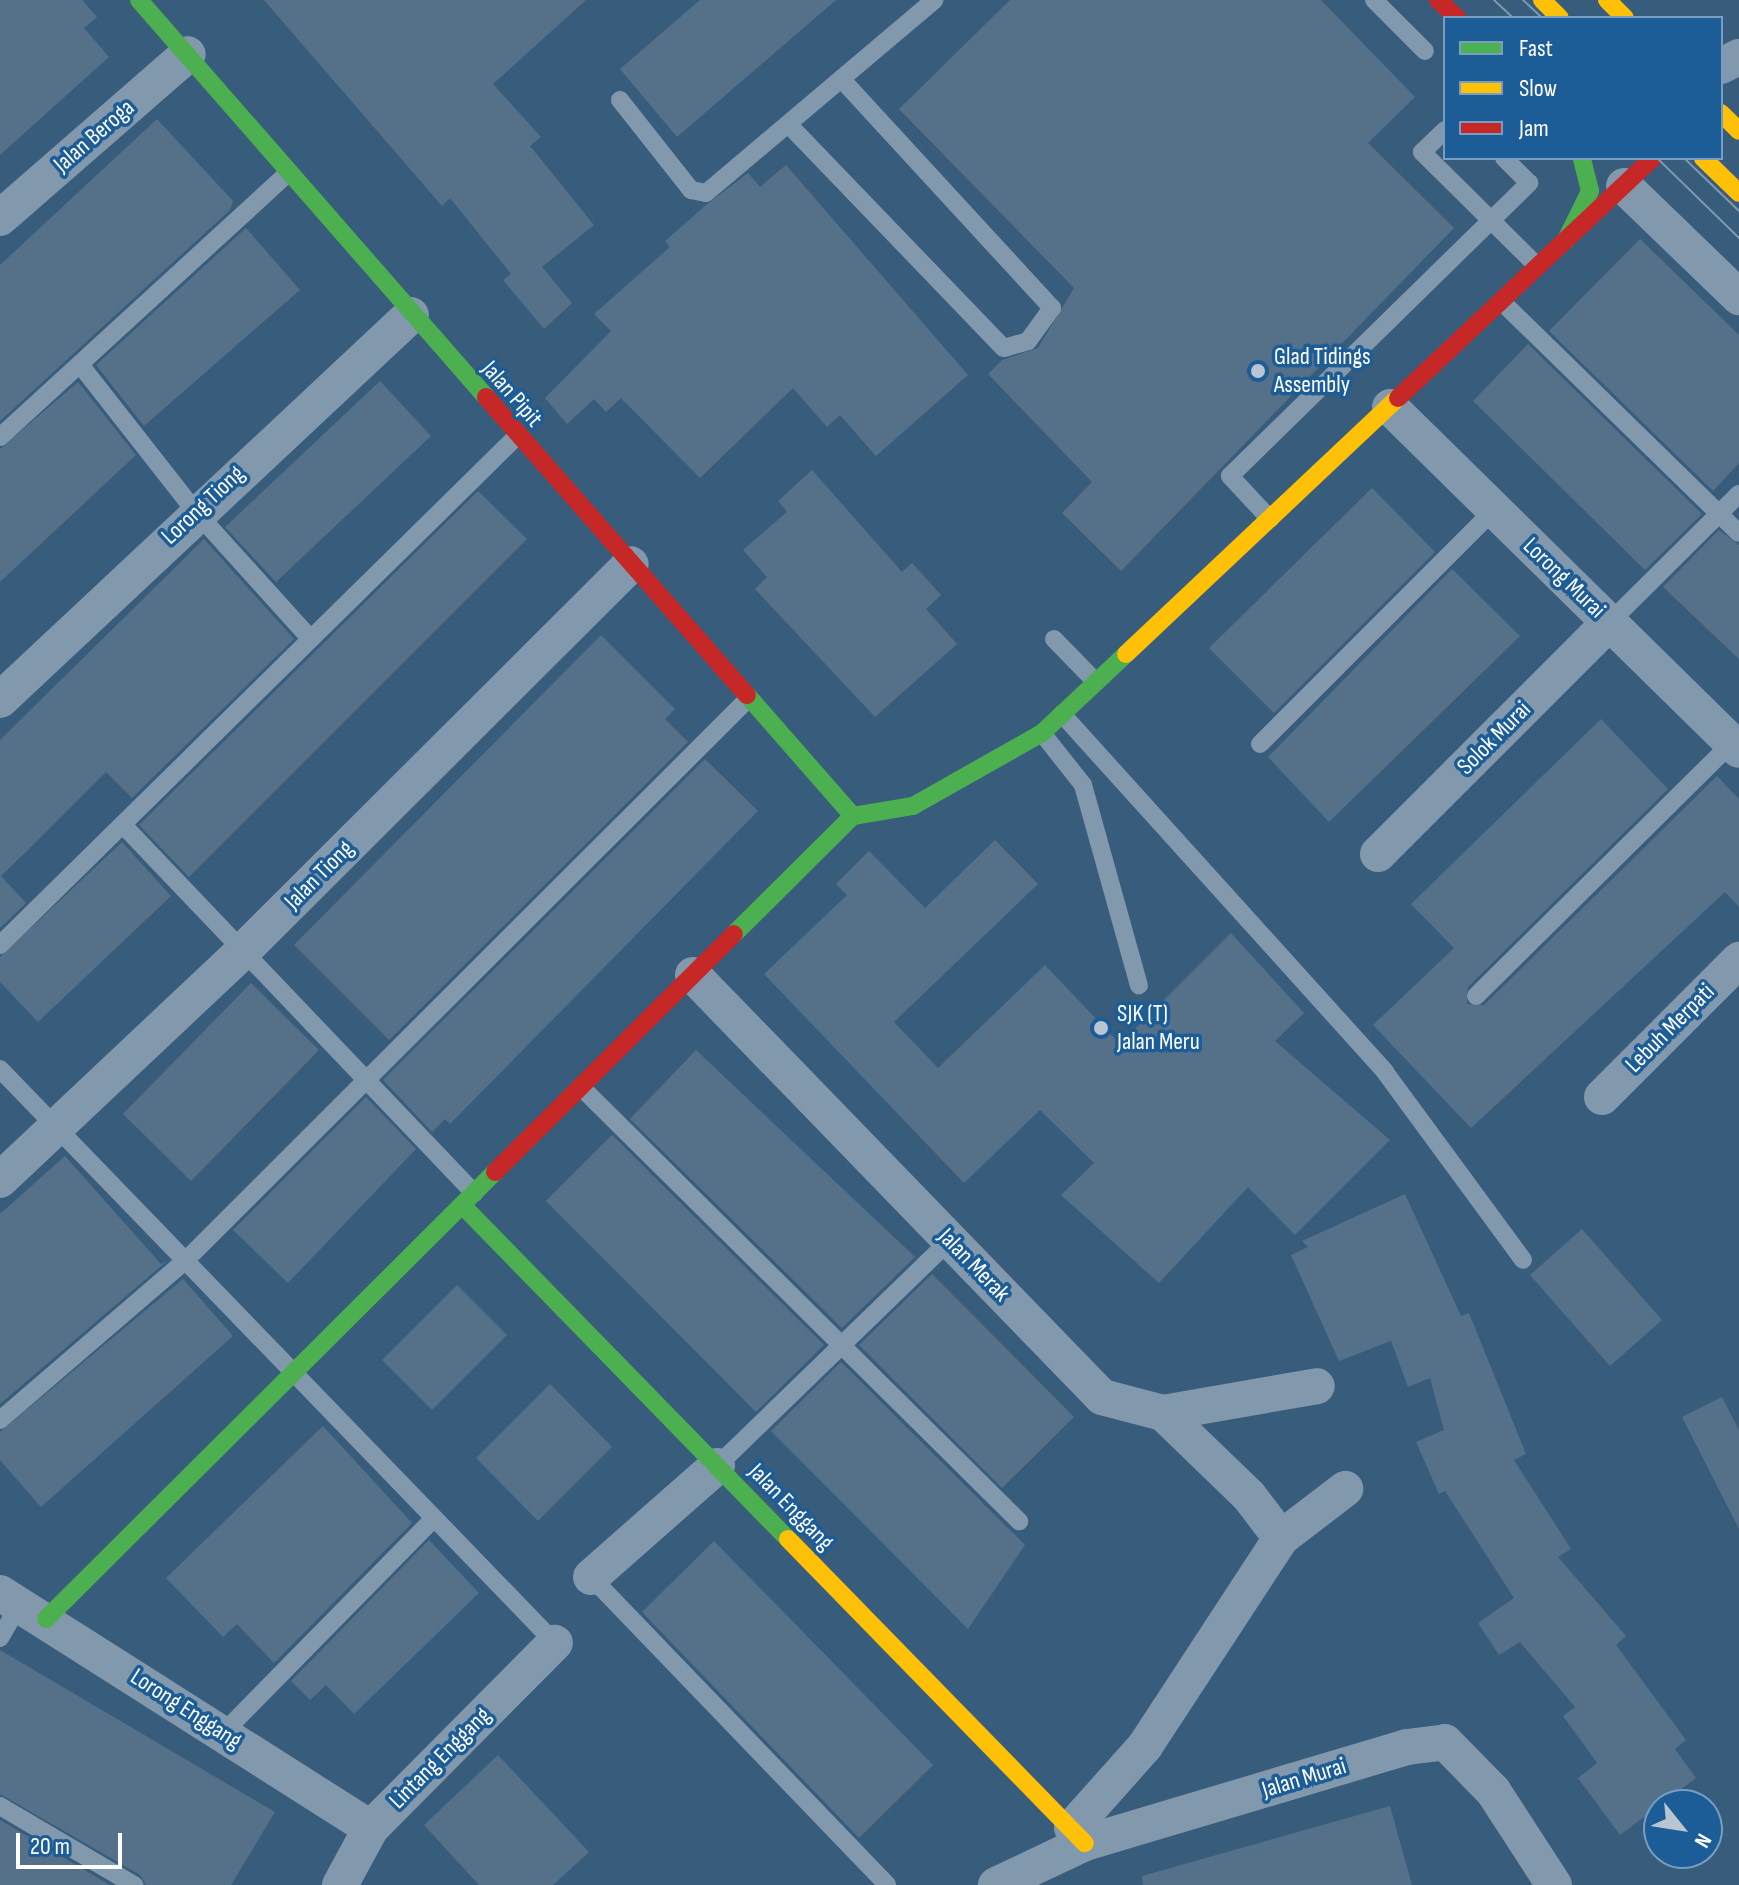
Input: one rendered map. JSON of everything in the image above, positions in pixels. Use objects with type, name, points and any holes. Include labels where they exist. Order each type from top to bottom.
[{"type":"main road","name":"Jalan Pipit","points":[[139,0],[287,174],[853,816]]},
{"type":"main road","points":[[1438,0],[1455,16]]},
{"type":"main road","points":[[1542,0],[1558,16]]},
{"type":"main road","points":[[1607,0],[1623,16]]},
{"type":"main road","points":[[1723,115],[1739,131]]},
{"type":"main road","points":[[1566,240],[1590,191],[1582,160]]},
{"type":"main road","points":[[22,1605],[292,1374],[853,816],[913,806],[1042,733],[1651,160]]},
{"type":"main road","points":[[1705,160],[1739,193]]},
{"type":"main road","name":"Jalan Enggang","points":[[468,1199],[717,1466],[1079,1836]]},
{"type":"street","name":"Jalan Beroga","points":[[0,218],[188,54]]},
{"type":"street","points":[[1624,186],[1739,297]]},
{"type":"street","name":"Lorong Tiong","points":[[0,700],[195,511],[411,315]]},
{"type":"street","name":"Lorong Murai","points":[[1390,407],[1736,746]]},
{"type":"street","name":"Jalan Tiong","points":[[0,1180],[58,1130],[242,952],[631,564]]},
{"type":"street","name":"Solok Murai","points":[[1378,854],[1610,622]]},
{"type":"street","name":"Lebuh Merpati","points":[[1602,1097],[1739,960]]},
{"type":"street","name":"Jalan Merak","points":[[693,975],[1102,1397],[1163,1413],[1317,1386]]},
{"type":"street","points":[[1163,1413],[1249,1496],[1281,1538]]},
{"type":"street","points":[[591,1577],[717,1466]]},
{"type":"street","points":[[1079,1836],[1145,1746],[1281,1538],[1345,1489]]},
{"type":"street","name":"Lorong Enggang","points":[[22,1605],[371,1828]]},
{"type":"street","name":"Lintang Enggang","points":[[340,1885],[371,1828],[555,1643]]},
{"type":"street","name":"Jalan Murai","points":[[996,1885],[1079,1836],[1407,1747],[1445,1742],[1493,1791],[1554,1885]]},
{"type":"lane","points":[[620,100],[691,190],[706,193],[790,126],[934,0]]},
{"type":"lane","points":[[1374,0],[1425,51]]},
{"type":"lane","points":[[790,126],[1004,348],[1028,341],[1052,308],[843,81]]},
{"type":"lane","points":[[1443,132],[1422,152],[1489,222],[1536,265]]},
{"type":"lane","points":[[1270,519],[1230,476],[1529,183],[1506,160]]},
{"type":"lane","points":[[0,437],[82,367],[287,174]]},
{"type":"lane","points":[[1501,301],[1739,533]]},
{"type":"lane","points":[[82,367],[195,511],[308,636]]},
{"type":"lane","points":[[0,945],[308,636],[517,436]]},
{"type":"lane","points":[[1610,622],[1739,494]]},
{"type":"lane","points":[[1260,744],[1494,510]]},
{"type":"lane","points":[[1054,639],[1096,682]]},
{"type":"lane","points":[[0,1420],[184,1262],[749,698]]},
{"type":"lane","points":[[1062,714],[1385,1072],[1523,1260]]},
{"type":"lane","points":[[1042,733],[1083,785],[1139,985]]},
{"type":"lane","points":[[1476,996],[1736,746]]},
{"type":"lane","points":[[123,825],[365,1080],[468,1199]]},
{"type":"lane","points":[[0,1069],[432,1520],[555,1643]]},
{"type":"lane","points":[[581,1087],[1019,1521]]},
{"type":"lane","points":[[717,1466],[950,1240]]},
{"type":"lane","points":[[223,1733],[432,1520]]},
{"type":"lane","points":[[591,1577],[887,1885]]},
{"type":"lane","points":[[0,1638],[22,1605]]},
{"type":"lane","points":[[0,1806],[134,1885]]},
{"type":"building","points":[[0,0],[82,0],[97,17],[84,28],[109,57],[0,155]]},
{"type":"building","points":[[264,0],[586,0],[493,84],[541,137],[530,146],[594,225],[542,267],[572,303],[544,329],[503,280],[511,274],[450,198],[442,206]]},
{"type":"building","points":[[700,0],[836,0],[677,137],[620,69]]},
{"type":"building","points":[[1010,0],[1321,0],[1415,97],[1368,143],[1454,228],[1121,571],[1062,513],[1092,482],[988,374],[1002,360],[1038,348],[1074,288],[899,109]]},
{"type":"building","points":[[157,119],[233,201],[230,210],[0,421],[0,265]]},
{"type":"building","points":[[786,165],[968,375],[876,456],[840,415],[827,427],[793,388],[700,478],[621,398],[606,412],[594,399],[567,424],[545,398],[611,331],[594,314],[670,247],[665,241],[706,205],[748,173],[760,187]]},
{"type":"building","points":[[246,228],[300,290],[144,426],[96,365]]},
{"type":"building","points":[[1640,239],[1739,335],[1739,463],[1713,491],[1549,331]]},
{"type":"building","points":[[1528,344],[1702,514],[1645,570],[1473,401]]},
{"type":"building","points":[[380,381],[431,436],[276,582],[225,527]]},
{"type":"building","points":[[78,382],[136,455],[0,582],[0,449]]},
{"type":"building","points":[[812,470],[902,572],[912,563],[941,595],[926,609],[957,644],[875,717],[755,589],[767,577],[743,550],[787,512],[778,501]]},
{"type":"building","points":[[1372,488],[1435,552],[1274,713],[1209,648]]},
{"type":"building","points":[[478,491],[527,539],[189,877],[139,825]]},
{"type":"building","points":[[1719,530],[1739,545],[1739,659],[1663,587]]},
{"type":"building","points":[[204,539],[294,639],[132,798],[106,772],[1,876],[26,903],[0,928],[0,740]]},
{"type":"building","points":[[1452,569],[1520,636],[1329,822],[1268,757]]},
{"type":"building","points":[[601,635],[675,709],[665,719],[688,742],[389,1040],[294,945]]},
{"type":"building","points":[[1601,719],[1668,789],[1468,987],[1467,1004],[1484,1005],[1717,776],[1739,799],[1739,907],[1725,892],[1471,1128],[1373,1025],[1454,948],[1411,904]]},
{"type":"building","points":[[705,759],[758,811],[450,1124],[445,1119],[432,1132],[383,1080]]},
{"type":"building","points":[[995,840],[1038,884],[894,1022],[938,1068],[1045,965],[1120,1044],[1231,933],[1304,1013],[1275,1041],[1390,1140],[1295,1235],[1248,1187],[1159,1283],[1061,1195],[1094,1163],[1040,1110],[964,1183],[764,974],[847,895],[836,884],[869,851],[925,908]]},
{"type":"building","points":[[122,842],[171,896],[38,1022],[0,982],[0,957]]},
{"type":"building","points":[[251,983],[319,1050],[191,1181],[123,1114]]},
{"type":"building","points":[[696,1050],[915,1257],[842,1328],[630,1119]]},
{"type":"building","points":[[366,1097],[416,1149],[288,1283],[233,1230]]},
{"type":"building","points":[[612,1135],[824,1345],[756,1412],[546,1201]]},
{"type":"building","points":[[65,1156],[161,1264],[167,1261],[0,1404],[0,1214]]},
{"type":"building","points":[[1405,1194],[1461,1316],[1469,1313],[1526,1454],[1514,1460],[1571,1549],[1558,1557],[1626,1636],[1616,1645],[1686,1740],[1675,1749],[1696,1778],[1681,1789],[1643,1789],[1643,1818],[1620,1835],[1578,1778],[1597,1763],[1563,1716],[1575,1707],[1520,1642],[1499,1655],[1478,1623],[1514,1598],[1445,1491],[1439,1494],[1416,1442],[1444,1430],[1430,1378],[1408,1387],[1391,1341],[1339,1361],[1291,1255],[1308,1247],[1302,1241]]},
{"type":"building","points":[[1582,1229],[1662,1320],[1610,1366],[1530,1275]]},
{"type":"building","points":[[932,1274],[1074,1417],[1002,1488],[859,1345]]},
{"type":"building","points":[[183,1279],[233,1336],[41,1507],[0,1460],[0,1432]]},
{"type":"building","points":[[457,1285],[507,1335],[432,1410],[382,1360]]},
{"type":"building","points":[[841,1362],[1025,1545],[968,1629],[771,1431]]},
{"type":"building","points":[[550,1384],[612,1447],[538,1521],[476,1458]]},
{"type":"building","points":[[1722,1397],[1739,1430],[1739,1529],[1682,1417]]},
{"type":"building","points":[[323,1426],[412,1523],[274,1663],[237,1624],[223,1637],[166,1578]]},
{"type":"building","points":[[429,1540],[479,1593],[354,1714],[326,1685],[310,1700],[291,1681]]},
{"type":"building","points":[[714,1541],[933,1765],[859,1838],[642,1612]]},
{"type":"building","points":[[0,1650],[275,1812],[231,1885],[146,1885],[140,1875],[0,1794]]},
{"type":"building","points":[[498,1755],[589,1852],[553,1885],[479,1885],[424,1825]]},
{"type":"building","points":[[1390,1806],[1412,1885],[1143,1885],[1142,1876]]},
{"type":"building","points":[[0,1820],[110,1885],[0,1885]]},
{"type":"tram line","points":[[1494,0],[1511,16]]},
{"type":"tram line","points":[[1523,0],[1540,16]]},
{"type":"tram line","points":[[1659,160],[1739,238]]},
{"type":"tram line","points":[[1686,160],[1739,211]]},
{"type":"traffic: fast","points":[[139,0],[486,397]]},
{"type":"traffic: fast","points":[[1566,240],[1590,191],[1582,160]]},
{"type":"traffic: fast","points":[[734,934],[853,816],[913,806],[1042,733],[1126,654]]},
{"type":"traffic: fast","points":[[747,695],[853,816]]},
{"type":"traffic: fast","points":[[46,1619],[495,1172]]},
{"type":"traffic: fast","points":[[462,1205],[788,1539]]},
{"type":"traffic: slow","points":[[1542,0],[1558,16]]},
{"type":"traffic: slow","points":[[1607,0],[1623,16]]},
{"type":"traffic: slow","points":[[1723,115],[1739,131]]},
{"type":"traffic: slow","points":[[1705,160],[1739,193]]},
{"type":"traffic: slow","points":[[1126,654],[1398,398]]},
{"type":"traffic: slow","points":[[788,1539],[1085,1843]]},
{"type":"traffic: jam","points":[[1438,0],[1455,16]]},
{"type":"traffic: jam","points":[[1398,398],[1651,160]]},
{"type":"traffic: jam","points":[[486,397],[747,695]]},
{"type":"traffic: jam","points":[[495,1172],[734,934]]},
{"type":"place","name":"Glad Tidings Assembly","points":[[1258,371]]},
{"type":"place","name":"SJK (T) Jalan Meru","points":[[1101,1028]]}]
